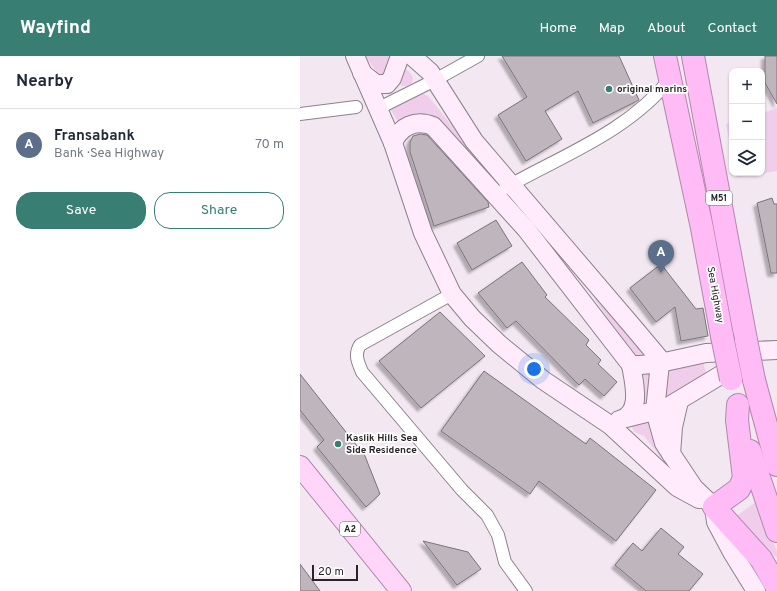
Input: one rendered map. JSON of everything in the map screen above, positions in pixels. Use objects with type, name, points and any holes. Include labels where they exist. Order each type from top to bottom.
[{"type":"highway","name":"Sea Highway","points":[[665,56],[702,228],[731,379],[755,468],[777,531]]},
{"type":"highway","name":"M51","points":[[693,56],[754,380],[777,464]]},
{"type":"highway","points":[[738,405],[737,420],[744,478],[739,489],[714,507],[756,554],[777,587]]},
{"type":"main road","points":[[355,56],[394,143],[423,233],[452,294],[472,318],[499,344],[543,380],[592,411],[610,425],[677,487],[714,507]]},
{"type":"main road","points":[[362,73],[376,84],[387,84],[392,78],[400,56]]},
{"type":"main road","points":[[412,56],[426,67],[474,141],[659,358],[660,362],[655,411],[664,443],[671,456],[694,488],[714,507],[716,522],[732,552],[756,591]]},
{"type":"main road","points":[[394,143],[397,133],[402,129],[415,124],[426,123],[433,126],[496,194],[565,278],[616,347],[631,364],[635,399],[632,413],[626,418]]},
{"type":"main road","points":[[631,364],[642,365],[706,353],[777,350]]},
{"type":"main road","points":[[592,411],[611,420],[619,420],[655,411],[680,401],[724,373],[744,363],[765,358],[777,358]]},
{"type":"main road","points":[[671,456],[673,427],[680,401]]},
{"type":"main road","name":"A2","points":[[300,466],[400,591]]},
{"type":"street","points":[[378,108],[435,80],[478,56]]},
{"type":"street","points":[[496,194],[623,124],[651,100],[670,78]]},
{"type":"street","points":[[300,114],[356,107]]},
{"type":"street","points":[[452,294],[366,341],[358,349],[357,358],[362,372],[462,490],[487,515],[498,535],[505,562],[526,591]]},
{"type":"shaded area","points":[[365,56],[390,56],[382,79]]},
{"type":"shaded area","points":[[403,70],[408,70],[413,77],[412,83],[407,86],[402,86],[398,83]]},
{"type":"shaded area","points":[[419,92],[428,96],[489,172],[484,174],[430,118],[398,122],[389,107]]},
{"type":"shaded area","points":[[777,108],[777,171],[765,173],[765,140],[765,112]]},
{"type":"shaded area","points":[[729,123],[729,139],[726,124]]},
{"type":"shaded area","points":[[600,296],[646,349],[645,358],[635,359],[594,298]]},
{"type":"shaded area","points":[[703,361],[706,374],[662,404],[664,370]]},
{"type":"shaded area","points":[[637,370],[650,372],[648,403],[644,402]]},
{"type":"shaded area","points":[[647,419],[652,426],[650,432],[665,454],[661,458],[644,436],[634,432],[632,427],[635,422]]},
{"type":"shaded area","points":[[756,502],[777,551],[777,558],[732,519]]},
{"type":"building","points":[[502,56],[619,56],[639,100],[593,123],[578,91],[545,111],[562,139],[526,161],[498,115],[527,97]]},
{"type":"building","points":[[765,56],[777,56],[777,104],[765,83]]},
{"type":"building","points":[[420,134],[427,135],[488,202],[489,207],[434,226],[410,152],[410,142],[413,136]]},
{"type":"building","points":[[772,198],[774,204],[777,204],[777,273],[771,273],[757,203]]},
{"type":"building","points":[[496,220],[512,246],[472,270],[457,243]]},
{"type":"building","points":[[522,262],[547,295],[545,297],[589,340],[586,345],[601,360],[598,364],[617,382],[604,396],[585,379],[579,385],[516,321],[507,328],[478,293]]},
{"type":"building","points":[[661,264],[696,309],[703,308],[708,336],[681,341],[675,307],[656,322],[630,288]]},
{"type":"building","points":[[440,312],[485,356],[421,408],[379,361]]},
{"type":"building","points":[[484,371],[586,444],[590,438],[656,490],[616,541],[539,481],[530,494],[441,431]]},
{"type":"building","name":"Kaslik Hills Sea Side Residence","points":[[300,374],[365,456],[380,494],[366,507],[317,447],[324,440],[300,410]]},
{"type":"building","points":[[661,528],[684,547],[678,554],[703,574],[689,591],[646,591],[615,565],[633,543],[642,551]]},
{"type":"building","points":[[423,541],[468,552],[481,569],[457,585]]},
{"type":"building","points":[[300,564],[320,591],[300,591]]},
{"type":"place","name":"original marins","points":[[609,89]]},
{"type":"place","name":"Fransabank","points":[[661,273]]},
{"type":"place","name":"Kaslik Hills Sea Side Residence","points":[[338,444]]}]
